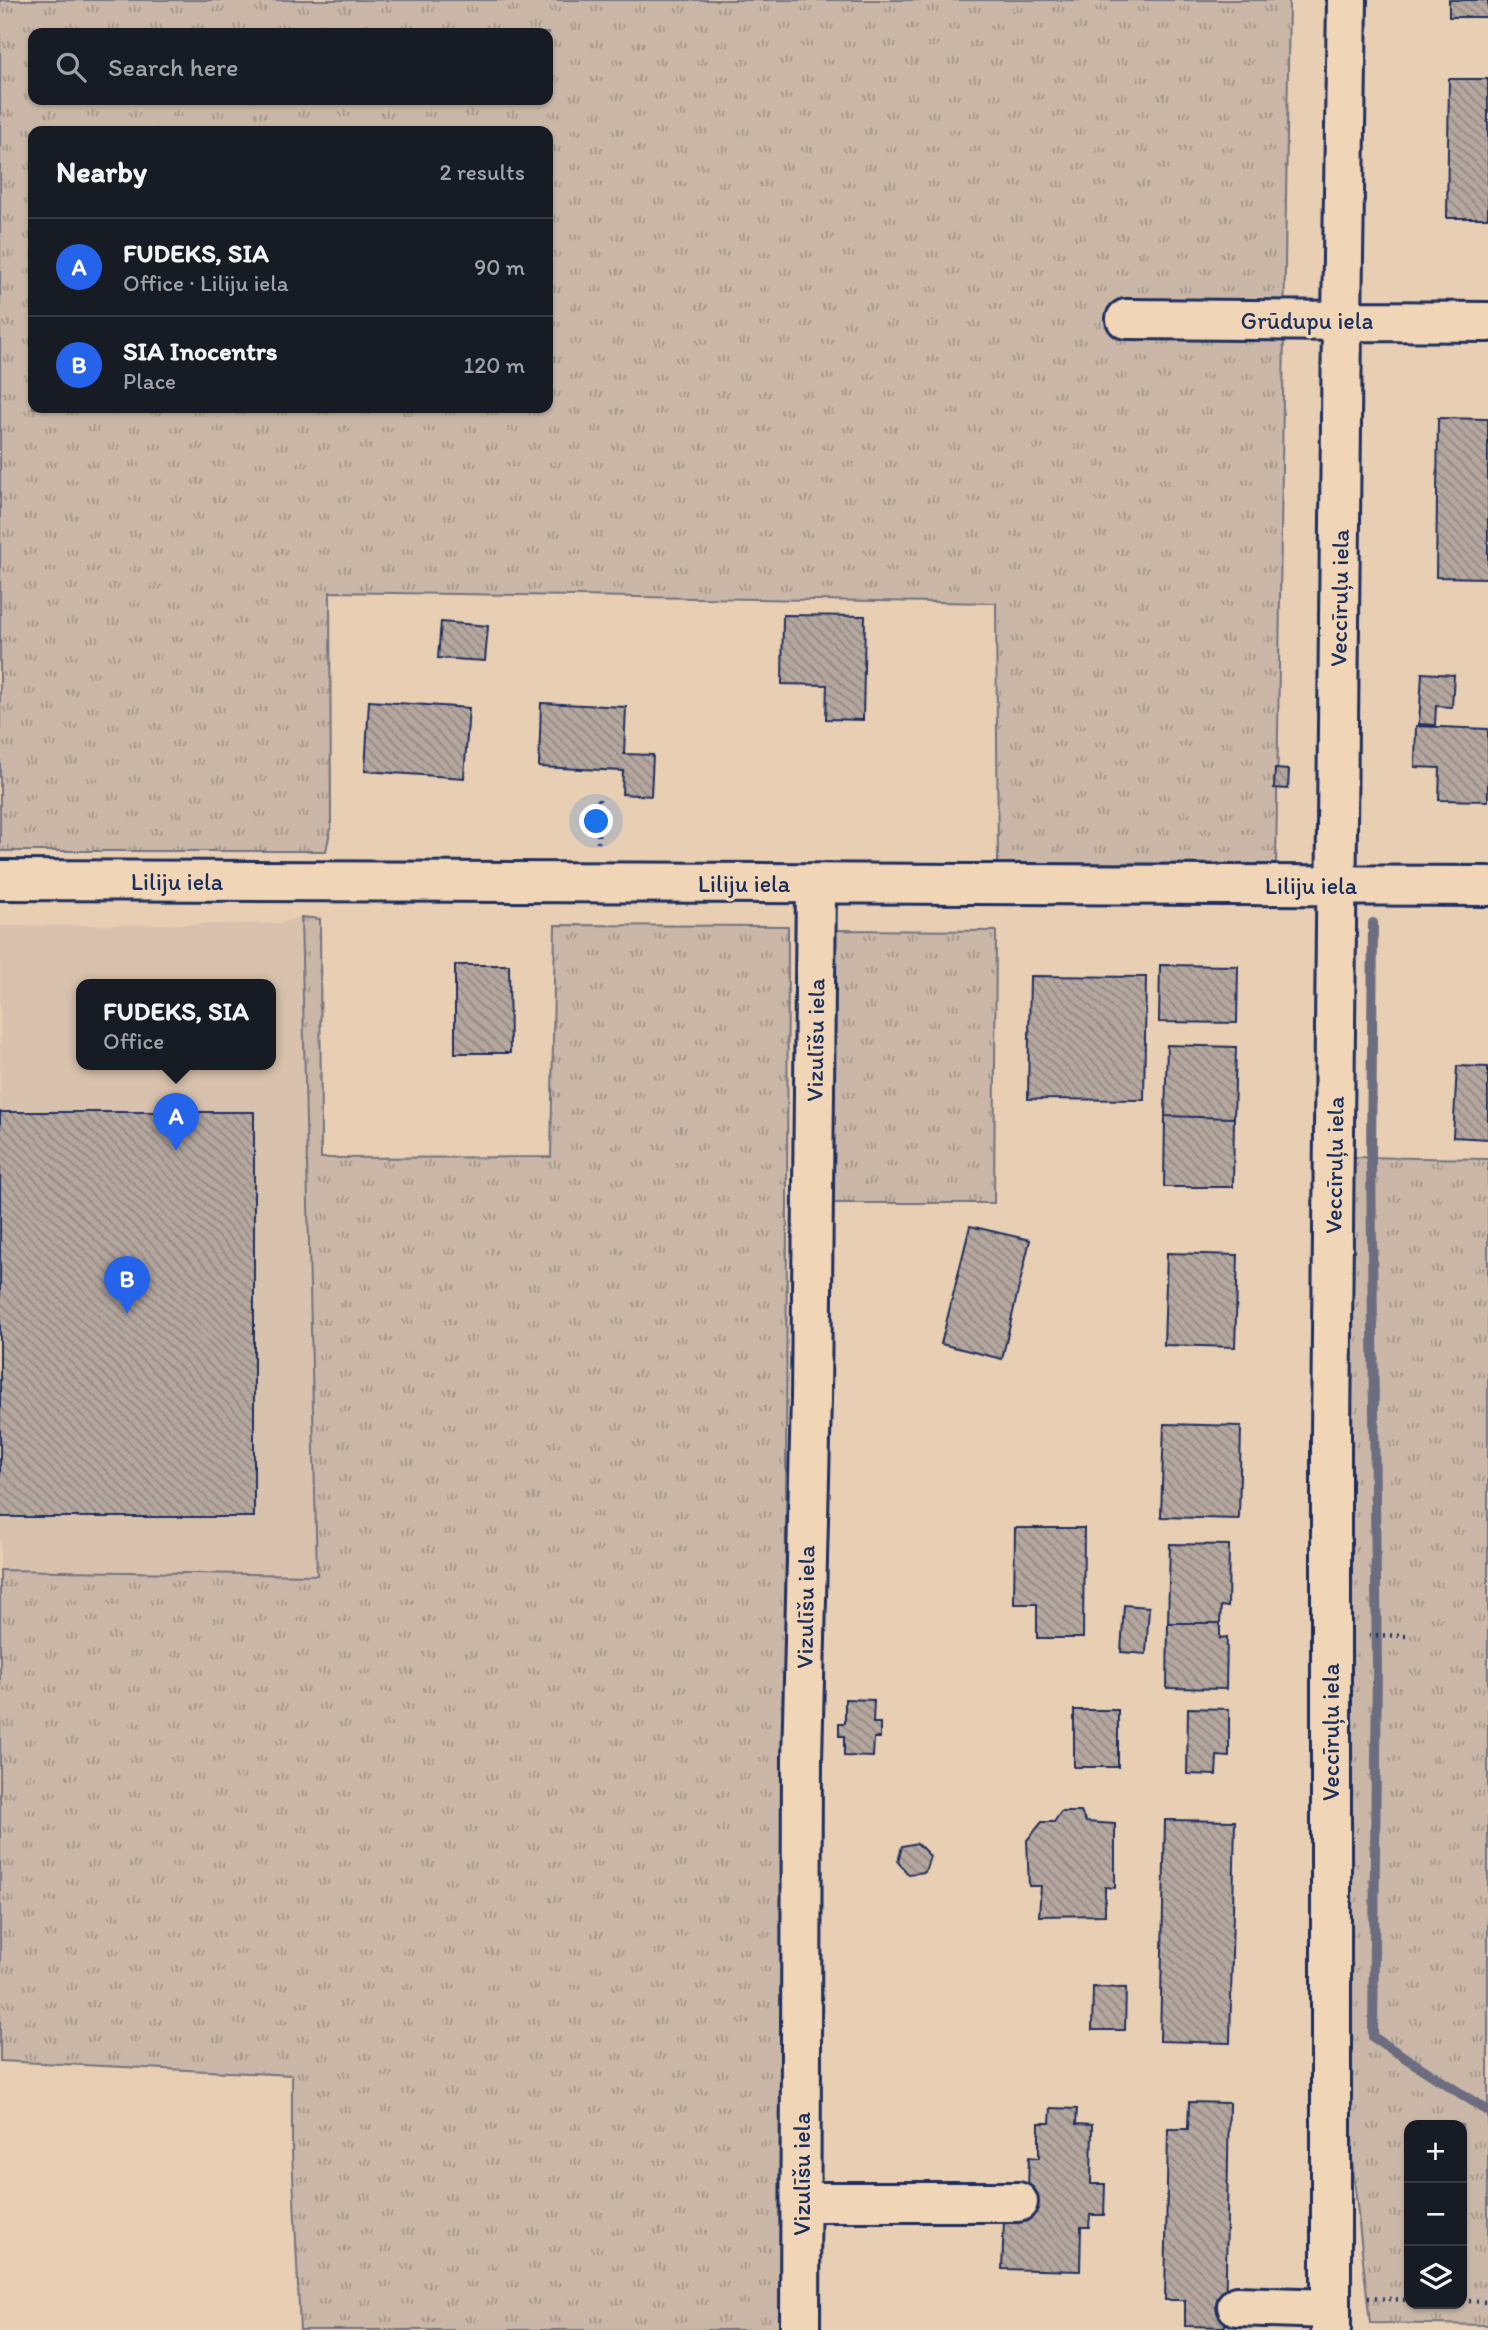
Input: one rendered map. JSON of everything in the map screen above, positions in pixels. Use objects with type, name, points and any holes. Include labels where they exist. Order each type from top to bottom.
[{"type":"street","name":"Veccīruļu iela","points":[[1331,2319],[1331,1434],[1342,320],[1348,0]]},
{"type":"street","name":"Grūdupu iela","points":[[1126,318],[1488,322]]},
{"type":"street","name":"Liliju iela","points":[[0,880],[1488,886]]},
{"type":"street","name":"Vizulīšu iela","points":[[800,2330],[802,1760],[811,1398],[816,884]]},
{"type":"street","points":[[802,2202],[1018,2202]]},
{"type":"street","points":[[1237,2306],[1331,2319]]},
{"type":"path","points":[[595,882],[599,795]]},
{"type":"path","points":[[1368,1635],[1407,1636]]},
{"type":"path","points":[[1467,2301],[1488,2302]]},
{"type":"shaded area","points":[[301,917],[317,1576],[0,1570],[0,926],[280,923]]},
{"type":"green space","points":[[0,0],[1289,0],[1276,864],[998,863],[996,603],[330,592],[331,827],[326,851],[0,851]]},
{"type":"green space","points":[[301,917],[320,919],[321,1158],[551,1157],[555,925],[788,926],[783,2330],[300,2330],[292,2152],[292,2075],[0,2061],[0,1570],[317,1575]]},
{"type":"green space","points":[[829,930],[996,931],[994,1203],[827,1203]]},
{"type":"green space","points":[[1352,1157],[1488,1159],[1488,2325],[1370,2323],[1341,2060]]},
{"type":"building","points":[[1449,0],[1488,0],[1488,17],[1449,17]]},
{"type":"building","points":[[1449,79],[1488,79],[1488,218],[1447,218]]},
{"type":"building","points":[[1438,418],[1488,419],[1488,578],[1436,577]]},
{"type":"building","points":[[783,615],[865,616],[863,720],[826,719],[827,685],[782,684]]},
{"type":"building","points":[[441,622],[488,626],[485,661],[438,658]]},
{"type":"building","points":[[1422,673],[1454,675],[1452,707],[1436,706],[1435,725],[1419,724]]},
{"type":"building","points":[[369,701],[469,708],[464,778],[365,771]]},
{"type":"building","points":[[541,703],[626,707],[624,754],[653,755],[651,796],[622,794],[623,771],[539,767]]},
{"type":"building","points":[[1416,726],[1488,729],[1488,801],[1439,800],[1440,768],[1415,767]]},
{"type":"building","points":[[1275,769],[1289,770],[1288,789],[1274,788]]},
{"type":"building","points":[[455,965],[509,965],[510,1053],[455,1053]]},
{"type":"building","points":[[1160,965],[1238,966],[1237,1023],[1159,1022]]},
{"type":"building","points":[[1030,976],[1146,977],[1144,1100],[1028,1099]]},
{"type":"building","points":[[1167,1045],[1236,1047],[1234,1118],[1165,1116]]},
{"type":"building","points":[[1457,1066],[1488,1067],[1488,1139],[1453,1137]]},
{"type":"building","points":[[0,1112],[254,1112],[254,1517],[0,1517]]},
{"type":"building","points":[[1165,1116],[1234,1118],[1233,1187],[1164,1187]]},
{"type":"building","points":[[970,1226],[1030,1240],[1002,1359],[941,1344]]},
{"type":"building","points":[[1167,1253],[1238,1255],[1235,1347],[1164,1345]]},
{"type":"building","points":[[1164,1424],[1241,1426],[1239,1519],[1161,1517]]},
{"type":"building","points":[[1015,1528],[1084,1528],[1083,1638],[1037,1638],[1037,1604],[1014,1604]]},
{"type":"building","points":[[1170,1544],[1229,1545],[1228,1607],[1221,1606],[1220,1623],[1168,1623]]},
{"type":"building","points":[[1124,1605],[1149,1607],[1146,1654],[1121,1652]]},
{"type":"building","points":[[1168,1623],[1220,1623],[1220,1638],[1227,1637],[1226,1689],[1167,1688]]},
{"type":"building","points":[[845,1699],[874,1700],[873,1723],[880,1723],[880,1738],[874,1738],[873,1757],[844,1756],[844,1736],[839,1736],[839,1723],[845,1723]]},
{"type":"building","points":[[1188,1708],[1229,1709],[1229,1757],[1217,1756],[1216,1775],[1187,1774]]},
{"type":"building","points":[[1074,1710],[1118,1710],[1118,1767],[1074,1767]]},
{"type":"building","points":[[1061,1812],[1081,1812],[1086,1822],[1115,1824],[1115,1888],[1105,1887],[1105,1915],[1039,1916],[1041,1886],[1029,1886],[1027,1840],[1042,1822],[1054,1822]]},
{"type":"building","points":[[1165,1820],[1235,1821],[1230,2043],[1160,2041]]},
{"type":"building","points":[[917,1843],[930,1856],[925,1872],[908,1874],[898,1862],[902,1846]]},
{"type":"building","points":[[1093,1987],[1126,1988],[1125,2030],[1092,2030]]},
{"type":"building","points":[[1189,2102],[1229,2103],[1225,2327],[1185,2326],[1185,2300],[1165,2300],[1168,2129],[1188,2129]]},
{"type":"building","points":[[1051,2108],[1077,2109],[1076,2124],[1092,2125],[1091,2184],[1105,2184],[1104,2215],[1090,2215],[1089,2227],[1081,2227],[1080,2271],[1002,2269],[1004,2221],[1027,2221],[1029,2157],[1039,2158],[1039,2123],[1050,2123]]},
{"type":"waterway","points":[[1373,923],[1371,1158],[1377,1669],[1373,2037],[1488,2111]]},
{"type":"place","name":"FUDEKS, SIA","points":[[176,1151]]},
{"type":"place","name":"SIA Inocentrs","points":[[127,1314]]}]
